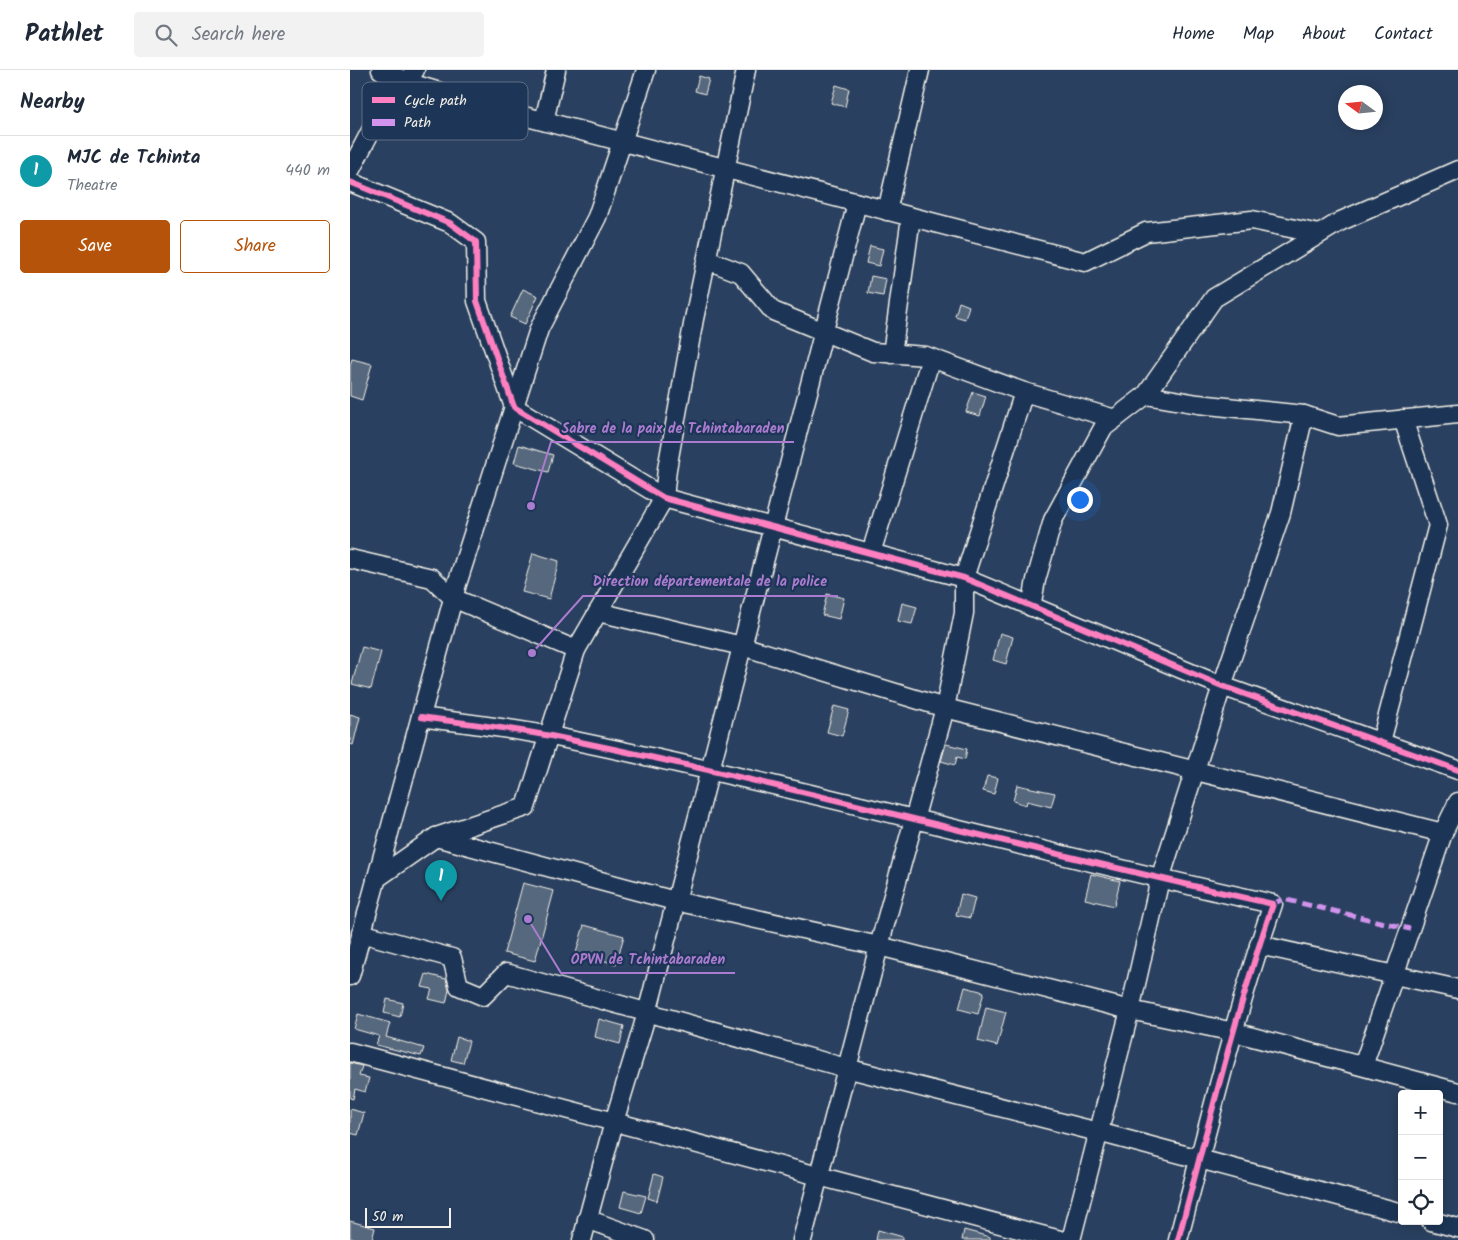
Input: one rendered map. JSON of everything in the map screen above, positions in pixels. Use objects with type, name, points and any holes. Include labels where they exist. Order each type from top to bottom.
[{"type":"street","points":[[381,70],[411,76],[426,82]]},
{"type":"street","points":[[544,121],[556,70]]},
{"type":"street","points":[[350,976],[453,598],[539,329],[597,217],[646,70]]},
{"type":"street","points":[[376,878],[436,837],[526,807],[576,650],[664,498],[667,469],[707,260],[746,70]]},
{"type":"street","points":[[887,211],[920,70]]},
{"type":"street","points":[[528,117],[1085,262],[1146,232],[1204,225],[1252,220],[1319,234]]},
{"type":"street","points":[[350,172],[366,140]]},
{"type":"street","points":[[1030,607],[1053,520],[1103,428],[1146,395],[1214,298],[1342,221],[1458,170]]},
{"type":"street","points":[[350,182],[450,223],[476,242],[477,301],[514,407],[664,498],[964,578],[1222,686],[1458,770]]},
{"type":"street","points":[[582,1240],[614,1122],[647,1013],[857,203]]},
{"type":"street","points":[[892,354],[912,217]]},
{"type":"street","points":[[707,260],[742,273],[773,311],[823,333],[873,352],[931,358],[1024,392],[1115,420]]},
{"type":"street","points":[[870,553],[931,358]]},
{"type":"street","points":[[802,1240],[846,1068],[945,708],[964,613],[964,578],[1024,392]]},
{"type":"street","points":[[1146,395],[1198,404],[1304,415],[1338,426],[1458,414]]},
{"type":"street","points":[[1071,1240],[1130,1010],[1160,879],[1222,686],[1281,513],[1304,415]]},
{"type":"street","points":[[1380,742],[1438,525],[1403,419]]},
{"type":"street","points":[[350,559],[432,578],[453,598],[576,650]]},
{"type":"street","points":[[598,612],[742,646],[945,708],[1194,772],[1444,833]]},
{"type":"street","points":[[420,717],[549,736],[711,771],[1160,879],[1273,904],[1234,1032],[1178,1240]]},
{"type":"street","points":[[1363,1066],[1444,833],[1458,802]]},
{"type":"street","points":[[436,837],[676,901],[879,946],[1130,1010],[1234,1032],[1458,1092]]},
{"type":"street","points":[[361,933],[452,958],[459,986],[483,996],[506,973],[846,1068],[1098,1132],[1398,1213]]},
{"type":"street","points":[[1259,945],[1458,989]]},
{"type":"street","points":[[350,1052],[1060,1240]]},
{"type":"street","points":[[588,1219],[645,1240]]},
{"type":"street","points":[[1443,1224],[1456,1228]]},
{"type":"building","points":[[699,76],[709,79],[705,94],[695,91]]},
{"type":"building","points":[[836,85],[849,89],[845,107],[831,103]]},
{"type":"building","points":[[870,246],[883,249],[879,266],[866,263]]},
{"type":"building","points":[[871,276],[886,279],[883,296],[868,293]]},
{"type":"building","points":[[523,289],[538,296],[525,324],[510,317]]},
{"type":"building","points":[[959,302],[969,306],[965,319],[955,316]]},
{"type":"building","points":[[352,359],[372,364],[362,400],[350,396],[350,366]]},
{"type":"building","points":[[973,392],[986,396],[980,416],[966,412]]},
{"type":"building","points":[[519,445],[553,455],[548,472],[514,463]]},
{"type":"building","points":[[533,553],[559,561],[549,599],[522,592]]},
{"type":"building","points":[[827,594],[844,598],[839,619],[822,615]]},
{"type":"building","points":[[902,603],[917,607],[912,624],[898,621]]},
{"type":"building","points":[[1000,633],[1013,637],[1006,664],[993,660]]},
{"type":"building","points":[[362,647],[381,652],[371,689],[352,684]]},
{"type":"building","points":[[834,706],[849,710],[842,736],[827,732]]},
{"type":"building","points":[[350,714],[360,717],[353,745],[350,744]]},
{"type":"building","points":[[946,744],[967,749],[965,759],[957,757],[955,765],[941,761]]},
{"type":"building","points":[[987,776],[998,778],[994,794],[983,791]]},
{"type":"building","points":[[1017,785],[1055,793],[1051,807],[1027,801],[1026,805],[1013,801]]},
{"type":"building","points":[[1091,874],[1120,881],[1114,906],[1085,899]]},
{"type":"building","points":[[523,883],[554,891],[535,961],[504,953]]},
{"type":"building","points":[[961,894],[975,898],[970,918],[956,915]]},
{"type":"building","points":[[584,925],[624,936],[616,964],[576,953]]},
{"type":"building","points":[[426,974],[446,979],[449,990],[446,1003],[429,999],[432,989],[422,987]]},
{"type":"building","points":[[965,987],[984,992],[978,1014],[959,1009]]},
{"type":"building","points":[[387,999],[403,1003],[400,1017],[384,1013]]},
{"type":"building","points":[[986,1007],[1006,1012],[997,1046],[978,1041]]},
{"type":"building","points":[[358,1014],[390,1023],[386,1037],[424,1048],[421,1056],[376,1045],[379,1036],[354,1029]]},
{"type":"building","points":[[599,1019],[624,1026],[620,1044],[595,1037]]},
{"type":"building","points":[[457,1037],[469,1041],[463,1063],[451,1060]]},
{"type":"building","points":[[350,1063],[362,1066],[359,1076],[369,1078],[365,1092],[355,1089],[353,1099],[350,1098]]},
{"type":"building","points":[[350,1109],[364,1113],[358,1135],[350,1133]]},
{"type":"building","points":[[654,1174],[663,1177],[657,1201],[648,1198]]},
{"type":"building","points":[[624,1191],[646,1196],[641,1213],[620,1207]]},
{"type":"building","points":[[350,1221],[375,1228],[372,1240],[350,1238]]},
{"type":"building","points":[[878,1230],[903,1237],[903,1240],[876,1240]]},
{"type":"building","points":[[964,1230],[990,1237],[990,1240],[962,1240]]},
{"type":"marked path","points":[[1273,904],[1283,899],[1410,929]]},
{"type":"cycle path","points":[[350,182],[450,223],[476,242],[477,301],[514,407],[664,498],[964,578],[1222,686],[1458,770]]},
{"type":"cycle path","points":[[421,717],[535,733],[642,755],[1273,904],[1234,1029],[1178,1240]]},
{"type":"place","name":"Sabre de la paix de Tchintabaraden","points":[[531,506]]},
{"type":"place","name":"Direction départementale de la police","points":[[532,653]]},
{"type":"place","name":"MJC de Tchinta","points":[[441,901]]},
{"type":"place","name":"OPVN de Tchintabaraden","points":[[528,919]]}]
